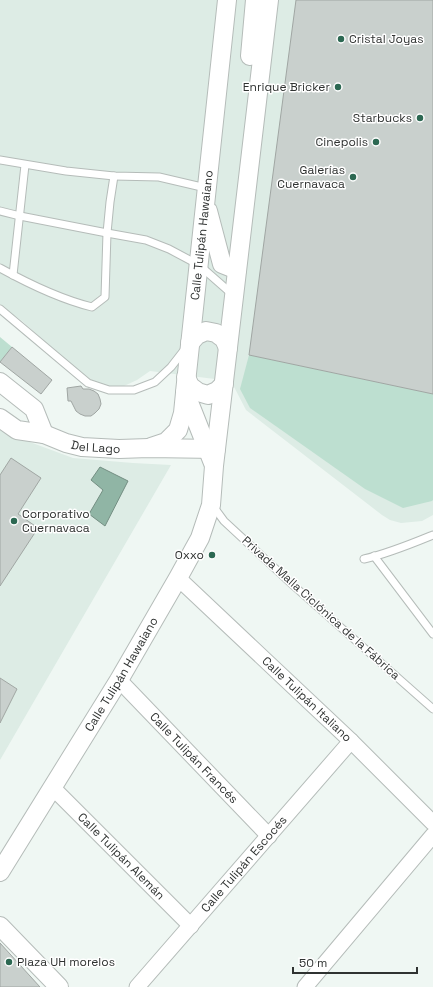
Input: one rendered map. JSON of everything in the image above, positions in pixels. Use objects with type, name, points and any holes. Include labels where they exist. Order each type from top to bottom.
[{"type":"street","name":"Calle Tulipán Hawaiano","points":[[212,455],[186,385],[226,0]]},
{"type":"street","points":[[246,194],[241,154],[255,0]]},
{"type":"street","name":"Calle Tulipán Hawaiano","points":[[0,872],[119,680],[178,578],[200,538],[211,505],[212,455],[224,384],[269,0]]},
{"type":"street","points":[[206,194],[222,264],[237,270]]},
{"type":"street","points":[[190,343],[197,335],[206,331],[216,333],[224,339],[228,348]]},
{"type":"street","points":[[0,382],[34,410],[44,434]]},
{"type":"street","points":[[186,385],[198,392],[208,394],[217,391],[224,384]]},
{"type":"street","name":"Del Lago","points":[[149,448],[166,442],[178,430],[183,413],[186,385]]},
{"type":"street","name":"Del Lago","points":[[0,419],[17,430],[44,434],[66,443],[82,447],[119,449],[149,448],[212,455]]},
{"type":"street","name":"Calle Tulipán Italiano","points":[[178,578],[352,741],[433,823]]},
{"type":"street","name":"Calle Tulipán Francés","points":[[119,680],[269,836]]},
{"type":"street","name":"Calle Tulipán Escocés","points":[[137,987],[352,741]]},
{"type":"street","name":"Calle Tulipán Alemán","points":[[52,787],[191,926]]},
{"type":"street","points":[[305,987],[433,835]]},
{"type":"street","points":[[0,926],[59,987]]},
{"type":"lane","points":[[0,160],[66,171],[114,176],[159,177],[206,194]]},
{"type":"lane","points":[[13,275],[25,165]]},
{"type":"lane","points":[[0,268],[75,303],[92,307],[105,297],[107,233],[114,176]]},
{"type":"lane","points":[[0,211],[146,240],[169,249],[199,265],[234,296]]},
{"type":"lane","points":[[0,309],[88,383],[109,390],[134,390],[155,382],[171,367],[190,343]]},
{"type":"lane","name":"Privada Malla Ciclónica de la Fábrica","points":[[211,505],[224,521],[294,586],[433,709]]},
{"type":"lane","points":[[364,559],[415,543],[433,535]]},
{"type":"lane","points":[[374,556],[433,634]]},
{"type":"shaded area","points":[[0,0],[433,0],[433,515],[422,521],[401,523],[390,520],[382,515],[246,410],[231,381],[150,371],[137,380],[124,386],[105,387],[91,383],[22,321],[0,305]]},
{"type":"shaded area","points":[[0,337],[12,347],[0,362]]},
{"type":"shaded area","points":[[249,355],[433,394],[433,500],[403,508],[365,489],[250,408],[240,389]]},
{"type":"shaded area","points":[[0,426],[27,441],[73,458],[171,465],[0,760]]},
{"type":"shaded area","points":[[100,467],[128,481],[105,526],[89,514],[103,490],[91,480]]},
{"type":"building","name":"Galerías Cuernavaca","points":[[296,0],[433,0],[433,394],[249,355]]},
{"type":"building","points":[[12,347],[52,380],[41,394],[0,362]]},
{"type":"building","points":[[81,386],[83,389],[94,391],[98,394],[100,399],[101,404],[99,409],[91,416],[80,414],[76,411],[71,401],[68,401],[67,388]]},
{"type":"building","name":"Corporativo Cuernavaca","points":[[11,458],[41,478],[18,514],[38,528],[0,586],[0,475]]},
{"type":"building","points":[[0,678],[17,689],[0,723]]},
{"type":"building","name":"Plaza UH morelos","points":[[0,943],[40,987],[0,987]]},
{"type":"place","name":"Cristal Joyas","points":[[341,39]]},
{"type":"place","name":"Enrique Bricker","points":[[338,87]]},
{"type":"place","name":"Starbucks","points":[[420,118]]},
{"type":"place","name":"Cinepolis","points":[[376,142]]},
{"type":"place","name":"Galerías Cuernavaca","points":[[353,177]]},
{"type":"place","name":"Corporativo Cuernavaca","points":[[14,521]]},
{"type":"place","name":"Oxxo","points":[[212,555]]},
{"type":"place","name":"Plaza UH morelos","points":[[9,962]]}]
